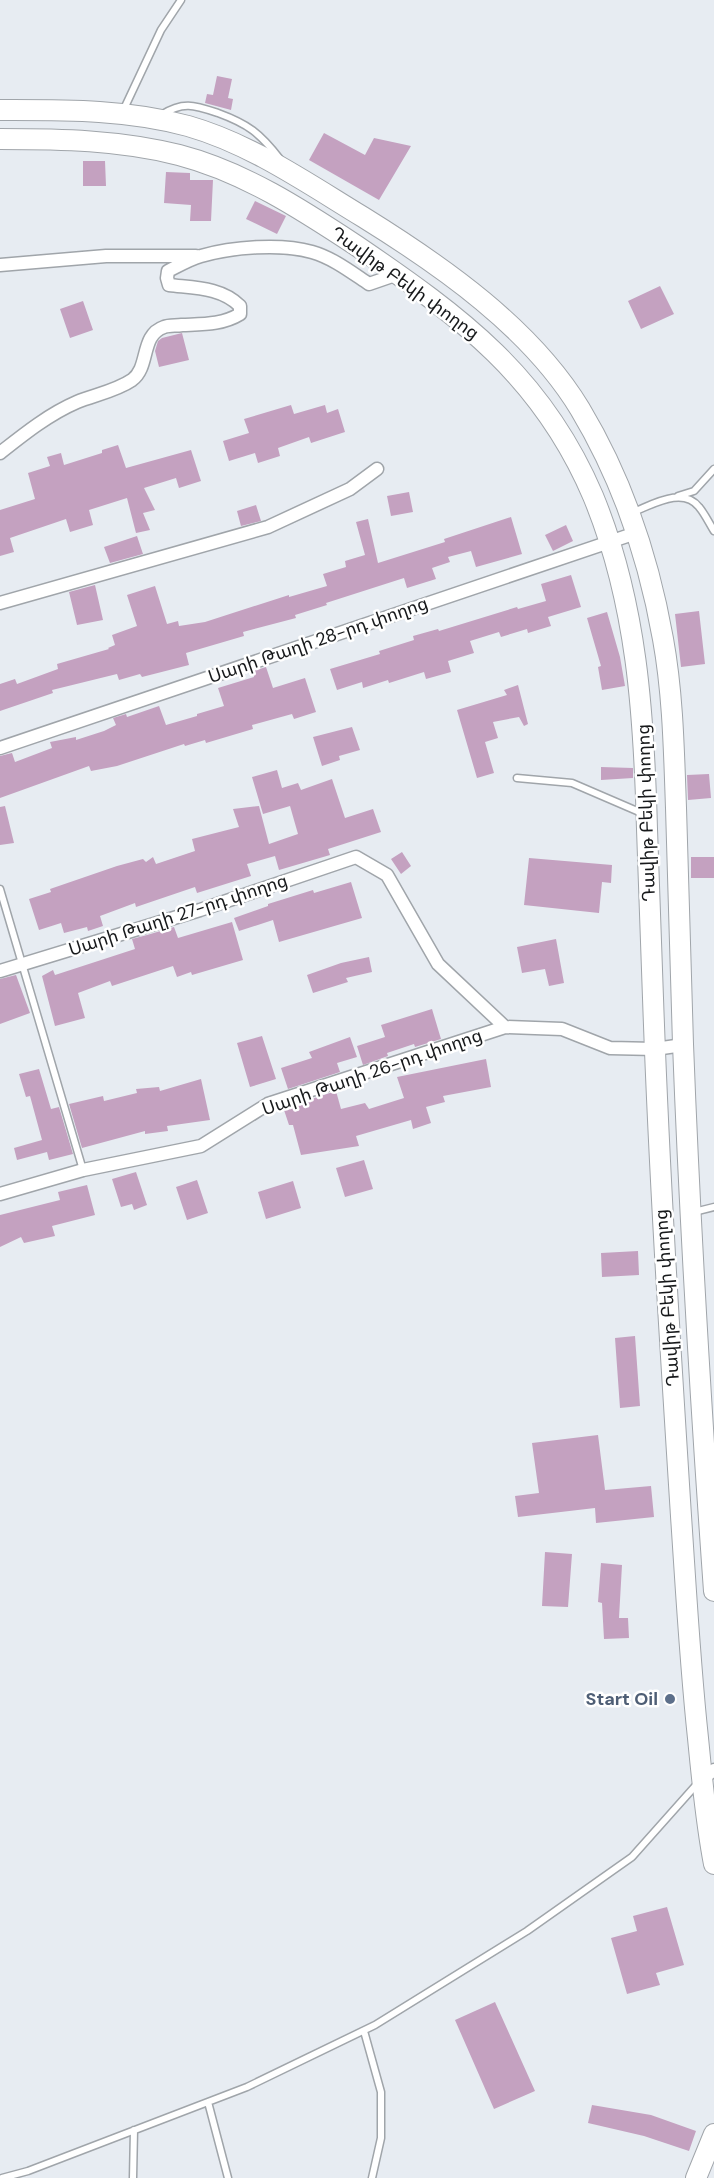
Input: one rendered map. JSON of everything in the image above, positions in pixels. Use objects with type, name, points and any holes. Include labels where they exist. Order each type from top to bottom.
[{"type":"main road","name":"Դավիթ Բեկի փողոց","points":[[0,110],[64,110],[154,118],[216,135],[291,174],[391,234],[473,292],[524,339],[549,367],[580,409],[598,441],[630,513],[636,533],[664,640],[672,715],[691,1212],[714,1591]]},
{"type":"main road","name":"Դավիթ Բեկի փողոց","points":[[0,139],[111,142],[178,155],[227,170],[303,210],[398,274],[459,319],[490,346],[524,382],[552,418],[593,497],[609,542],[630,624],[639,676],[647,815],[663,1240],[692,1679],[708,1774],[714,1864]]},
{"type":"main road","points":[[696,2178],[714,2134]]},
{"type":"street","points":[[0,266],[106,256],[200,256],[237,249],[275,248],[312,252],[344,266],[369,284],[398,274]]},
{"type":"street","points":[[0,453],[32,428],[75,403],[133,380],[140,372],[153,334],[163,327],[221,323],[240,314],[240,306],[232,298],[223,294],[213,290],[169,285],[168,272],[200,256]]},
{"type":"street","points":[[0,603],[268,526],[350,489],[377,469]]},
{"type":"street","name":"Սարի Թաղի 28-րդ փողոց","points":[[0,748],[636,533]]},
{"type":"street","name":"Սարի Թաղի 27-րդ փողոց","points":[[0,970],[200,910],[356,857],[387,875],[438,964],[505,1027]]},
{"type":"street","name":"Սարի Թաղի 26-րդ փողոց","points":[[0,1194],[84,1170],[201,1146],[268,1104],[505,1027],[562,1029],[610,1048],[655,1049],[683,1045]]},
{"type":"lane","points":[[122,114],[161,30],[181,0]]},
{"type":"lane","points":[[630,513],[694,491],[714,469]]},
{"type":"lane","points":[[675,497],[689,498],[699,506],[714,531]]},
{"type":"lane","points":[[517,778],[572,783],[647,815]]},
{"type":"lane","points":[[0,889],[84,1170]]},
{"type":"lane","points":[[691,1212],[714,1207]]},
{"type":"lane","points":[[2,2177],[28,2171],[247,2087],[364,2031],[527,1931],[632,1857],[708,1774]]},
{"type":"lane","points":[[364,2031],[381,2092],[381,2138],[372,2178]]},
{"type":"lane","points":[[208,2102],[228,2178]]},
{"type":"lane","points":[[134,2130],[134,2178]]},
{"type":"building","points":[[217,76],[232,79],[228,98],[233,99],[231,110],[205,103],[207,94],[213,95]]},
{"type":"building","points":[[324,133],[365,155],[374,138],[411,146],[379,200],[309,160]]},
{"type":"building","points":[[83,161],[105,161],[106,186],[83,186]]},
{"type":"building","points":[[166,172],[190,173],[190,180],[213,180],[211,221],[190,221],[191,205],[164,203]]},
{"type":"building","points":[[255,201],[286,216],[277,234],[246,219]]},
{"type":"building","points":[[660,286],[674,314],[641,329],[628,301]]},
{"type":"building","points":[[83,301],[93,330],[70,338],[60,309]]},
{"type":"building","points":[[182,333],[189,360],[159,367],[155,351],[158,341]]},
{"type":"building","points":[[291,405],[294,414],[325,405],[327,413],[338,409],[345,432],[311,443],[309,437],[278,448],[280,456],[258,463],[255,453],[229,461],[223,441],[249,433],[244,419]]},
{"type":"building","points":[[118,445],[126,468],[191,450],[201,481],[179,488],[176,478],[144,488],[155,510],[143,513],[150,530],[136,533],[127,498],[89,510],[93,525],[70,532],[66,519],[10,538],[14,552],[0,556],[0,510],[35,499],[28,473],[50,466],[47,457],[61,453],[64,465],[102,453],[102,450]]},
{"type":"building","points":[[409,492],[413,512],[391,516],[387,496]]},
{"type":"building","points":[[256,505],[261,521],[241,526],[237,511]]},
{"type":"building","points":[[511,517],[522,554],[476,567],[471,551],[448,557],[450,562],[432,568],[436,579],[407,588],[404,578],[326,603],[327,605],[295,615],[296,618],[243,632],[244,636],[186,653],[189,665],[142,677],[140,674],[119,680],[117,674],[52,690],[53,693],[0,711],[0,684],[15,679],[17,684],[58,669],[57,664],[109,649],[115,645],[112,635],[137,626],[127,595],[155,586],[167,624],[178,621],[179,626],[205,622],[289,595],[289,597],[327,586],[323,574],[346,567],[345,561],[365,555],[356,522],[368,519],[378,563],[445,542],[444,539]]},
{"type":"building","points":[[566,525],[573,541],[553,551],[545,535]]},
{"type":"building","points":[[137,536],[143,554],[110,563],[104,547]]},
{"type":"building","points":[[571,575],[581,607],[548,617],[551,626],[528,633],[527,629],[501,637],[499,632],[470,641],[474,653],[448,661],[451,672],[426,679],[424,672],[389,683],[388,680],[363,688],[362,682],[337,690],[330,669],[380,654],[379,651],[414,640],[413,636],[546,601],[541,584]]},
{"type":"building","points":[[95,585],[103,620],[77,625],[69,592]]},
{"type":"building","points":[[699,611],[705,664],[681,667],[675,614]]},
{"type":"building","points":[[607,612],[620,657],[625,686],[602,690],[598,667],[601,666],[587,618]]},
{"type":"building","points":[[266,667],[273,688],[305,678],[316,712],[294,719],[292,714],[252,725],[253,729],[206,743],[205,740],[185,746],[184,744],[117,766],[91,771],[89,766],[0,798],[0,756],[12,753],[15,762],[52,748],[50,742],[76,737],[76,740],[104,731],[116,725],[113,718],[126,714],[127,717],[159,706],[166,725],[197,716],[197,714],[224,706],[218,688],[254,677],[253,671]]},
{"type":"building","points":[[518,685],[528,724],[524,726],[519,717],[493,722],[498,738],[485,742],[494,773],[477,778],[457,710],[507,695],[504,690]]},
{"type":"building","points":[[352,727],[360,750],[339,756],[340,760],[322,766],[313,737]]},
{"type":"building","points":[[601,767],[633,768],[633,778],[601,780]]},
{"type":"building","points":[[277,770],[282,788],[298,783],[301,790],[332,779],[345,818],[373,809],[381,832],[328,849],[330,855],[279,870],[275,856],[247,864],[251,876],[197,893],[195,887],[136,907],[135,903],[100,916],[103,926],[88,931],[87,927],[64,933],[61,923],[39,930],[29,899],[51,892],[50,889],[117,866],[143,859],[146,862],[153,857],[156,864],[195,851],[192,839],[239,827],[233,809],[259,806],[269,844],[298,834],[290,806],[263,814],[252,777]]},
{"type":"building","points":[[709,774],[711,798],[688,800],[687,775]]},
{"type":"building","points":[[5,806],[14,843],[0,845],[0,807]]},
{"type":"building","points":[[402,852],[411,866],[401,874],[391,859]]},
{"type":"building","points":[[691,857],[714,857],[714,878],[691,878]]},
{"type":"building","points":[[529,858],[612,865],[611,883],[602,882],[599,913],[524,905]]},
{"type":"building","points":[[351,882],[362,918],[279,942],[273,920],[239,931],[234,918],[268,906],[268,904],[313,890],[314,893]]},
{"type":"building","points":[[232,922],[243,960],[192,975],[191,972],[177,977],[173,966],[112,986],[110,981],[78,993],[85,1018],[55,1026],[42,976],[53,970],[55,975],[135,949],[132,939],[174,927],[178,938]]},
{"type":"building","points":[[556,939],[564,983],[549,986],[545,969],[522,973],[517,947]]},
{"type":"building","points":[[369,957],[372,972],[346,978],[348,982],[313,993],[307,975],[341,963]]},
{"type":"building","points":[[16,975],[30,1013],[0,1024],[0,979]]},
{"type":"building","points":[[432,1009],[441,1039],[415,1047],[414,1044],[387,1053],[388,1056],[363,1065],[357,1046],[385,1037],[381,1025]]},
{"type":"building","points":[[262,1036],[276,1079],[250,1087],[237,1043]]},
{"type":"building","points":[[350,1037],[357,1057],[337,1063],[340,1072],[288,1089],[281,1068],[312,1058],[309,1052]]},
{"type":"building","points":[[486,1059],[491,1087],[443,1096],[445,1102],[426,1107],[431,1123],[413,1129],[411,1120],[356,1136],[359,1146],[301,1155],[293,1125],[289,1125],[284,1110],[294,1108],[293,1105],[336,1091],[341,1109],[365,1103],[369,1109],[404,1098],[397,1077]]},
{"type":"building","points":[[39,1069],[51,1109],[59,1107],[73,1154],[49,1160],[47,1152],[17,1160],[14,1148],[42,1140],[30,1096],[26,1097],[19,1074]]},
{"type":"building","points":[[201,1079],[210,1120],[167,1126],[168,1131],[145,1134],[145,1131],[82,1148],[69,1104],[103,1096],[104,1101],[137,1093],[136,1089],[159,1087],[160,1091]]},
{"type":"building","points":[[364,1160],[373,1189],[345,1197],[336,1168]]},
{"type":"building","points":[[136,1172],[147,1205],[134,1210],[132,1204],[121,1207],[112,1179]]},
{"type":"building","points":[[197,1180],[208,1213],[187,1220],[176,1187]]},
{"type":"building","points":[[293,1181],[301,1208],[266,1219],[258,1192]]},
{"type":"building","points":[[87,1185],[95,1215],[52,1226],[55,1236],[24,1243],[21,1237],[0,1247],[0,1215],[60,1200],[58,1192]]},
{"type":"building","points":[[638,1251],[639,1275],[602,1277],[601,1253]]},
{"type":"building","points":[[635,1336],[640,1406],[620,1408],[615,1338]]},
{"type":"building","points":[[598,1435],[605,1490],[651,1486],[654,1517],[596,1523],[595,1508],[518,1517],[515,1496],[539,1493],[532,1443]]},
{"type":"building","points":[[545,1552],[572,1554],[568,1607],[542,1606]]},
{"type":"building","points":[[601,1563],[622,1565],[619,1618],[628,1618],[629,1638],[604,1639],[602,1603],[598,1602]]},
{"type":"building","points":[[667,1907],[684,1965],[656,1973],[660,1985],[627,1994],[611,1938],[637,1931],[633,1916]]},
{"type":"building","points":[[495,2002],[535,2091],[494,2109],[455,2020]]},
{"type":"building","points":[[592,2105],[651,2115],[696,2131],[689,2151],[644,2136],[588,2123]]},
{"type":"place","name":"Start Oil","points":[[670,1699]]}]
